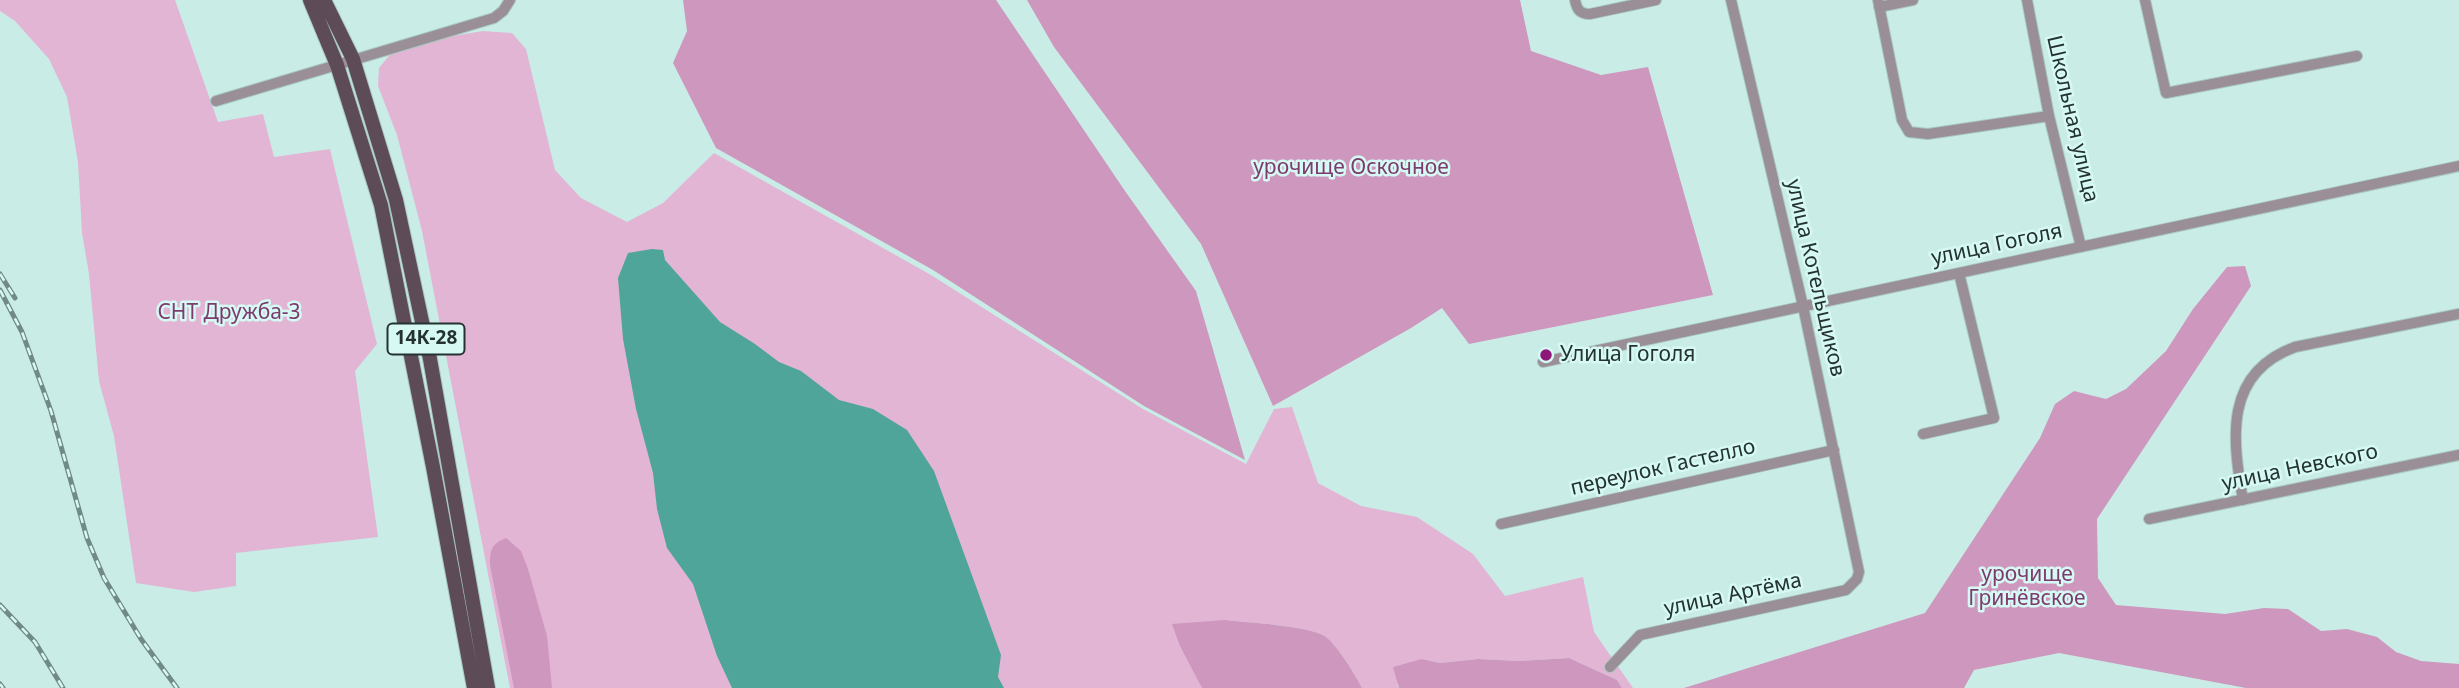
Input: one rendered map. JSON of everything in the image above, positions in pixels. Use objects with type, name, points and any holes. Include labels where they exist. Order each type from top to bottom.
[{"type":"main road","name":"14К-28","points":[[310,0],[337,65],[381,205],[424,415],[474,688]]},
{"type":"main road","name":"14К-28","points":[[324,0],[353,59],[396,200],[430,359],[488,688]]},
{"type":"street","points":[[216,101],[494,18],[510,0]]},
{"type":"street","points":[[1575,0],[1578,10],[1583,14],[1656,0]]},
{"type":"street","name":"улица Котельщиков","points":[[1731,0],[1803,306],[1858,564]]},
{"type":"street","points":[[1913,0],[1878,4],[1902,120],[1909,132],[1928,134],[2049,116]]},
{"type":"street","name":"Школьная улица","points":[[2026,0],[2049,116],[2081,247]]},
{"type":"street","points":[[2145,0],[2166,93],[2357,56]]},
{"type":"street","name":"улица Гоголя","points":[[1543,362],[2459,166]]},
{"type":"street","points":[[1923,434],[1994,418],[1959,273]]},
{"type":"street","points":[[2243,500],[2235,446],[2236,410],[2245,389],[2268,360],[2295,347],[2459,314]]},
{"type":"street","name":"переулок Гастелло","points":[[1501,524],[1834,450]]},
{"type":"street","name":"улица Невского","points":[[2149,520],[2459,455]]},
{"type":"street","name":"улица Артёма","points":[[1610,667],[1640,635],[1846,590],[1857,579],[1858,564]]},
{"type":"green space","name":"СНТ Дружба-3","points":[[0,0],[175,0],[218,122],[263,114],[274,157],[330,149],[377,344],[355,371],[378,537],[236,553],[236,586],[194,592],[136,583],[114,436],[99,381],[89,274],[82,233],[78,162],[67,97],[49,59],[15,21],[0,11]]},
{"type":"green space","points":[[683,0],[996,0],[1196,291],[1245,460],[1144,406],[933,270],[716,148],[673,63],[687,31]]},
{"type":"green space","name":"урочище Оскочное","points":[[1027,0],[1520,0],[1531,51],[1601,75],[1648,67],[1713,295],[1469,344],[1442,308],[1273,406],[1201,244],[1054,47]]},
{"type":"green space","points":[[483,31],[512,33],[526,49],[555,170],[581,198],[627,222],[663,203],[714,153],[931,275],[1143,409],[1246,464],[1274,409],[1292,407],[1318,483],[1361,506],[1417,517],[1473,554],[1505,596],[1583,577],[1594,632],[1633,688],[1622,688],[1617,680],[1569,658],[1519,661],[1478,659],[1440,663],[1422,659],[1397,685],[1399,688],[1362,688],[1339,651],[1323,635],[1289,627],[1225,620],[1194,670],[1202,688],[510,688],[422,231],[397,135],[378,86],[379,68],[392,52],[416,42]]},
{"type":"green space","name":"урочище Гринёвское","points":[[2245,266],[2251,286],[2097,519],[2098,578],[2116,605],[2225,614],[2264,608],[2288,609],[2321,631],[2347,629],[2377,637],[2396,652],[2421,661],[2459,664],[2459,688],[2246,688],[2059,653],[1974,670],[1964,688],[1684,688],[1925,613],[2040,438],[2055,404],[2074,391],[2106,399],[2126,389],[2166,351],[2193,309],[2227,267]]},
{"type":"green space","points":[[506,538],[521,551],[528,569],[547,636],[552,688],[514,688],[490,565],[492,548]]},
{"type":"green space","points":[[1225,620],[1289,627],[1323,635],[1339,651],[1362,688],[1202,688],[1172,624]]},
{"type":"green space","points":[[1569,658],[1617,680],[1622,688],[1399,688],[1393,667],[1422,659],[1440,663],[1478,659],[1519,661]]},
{"type":"water","points":[[663,250],[665,260],[720,322],[779,362],[801,371],[839,400],[873,409],[907,430],[934,471],[1001,655],[998,677],[1004,688],[732,688],[717,656],[693,584],[667,548],[623,339],[618,278],[628,253]]},
{"type":"railway","points":[[0,274],[15,298]]},
{"type":"railway","points":[[0,290],[22,332],[51,411],[87,538],[104,578],[141,639],[177,688]]},
{"type":"railway","points":[[0,605],[35,642],[63,688]]},
{"type":"railway","points":[[0,684],[3,688]]},
{"type":"place","name":"Улица Гоголя","points":[[1546,355]]}]
